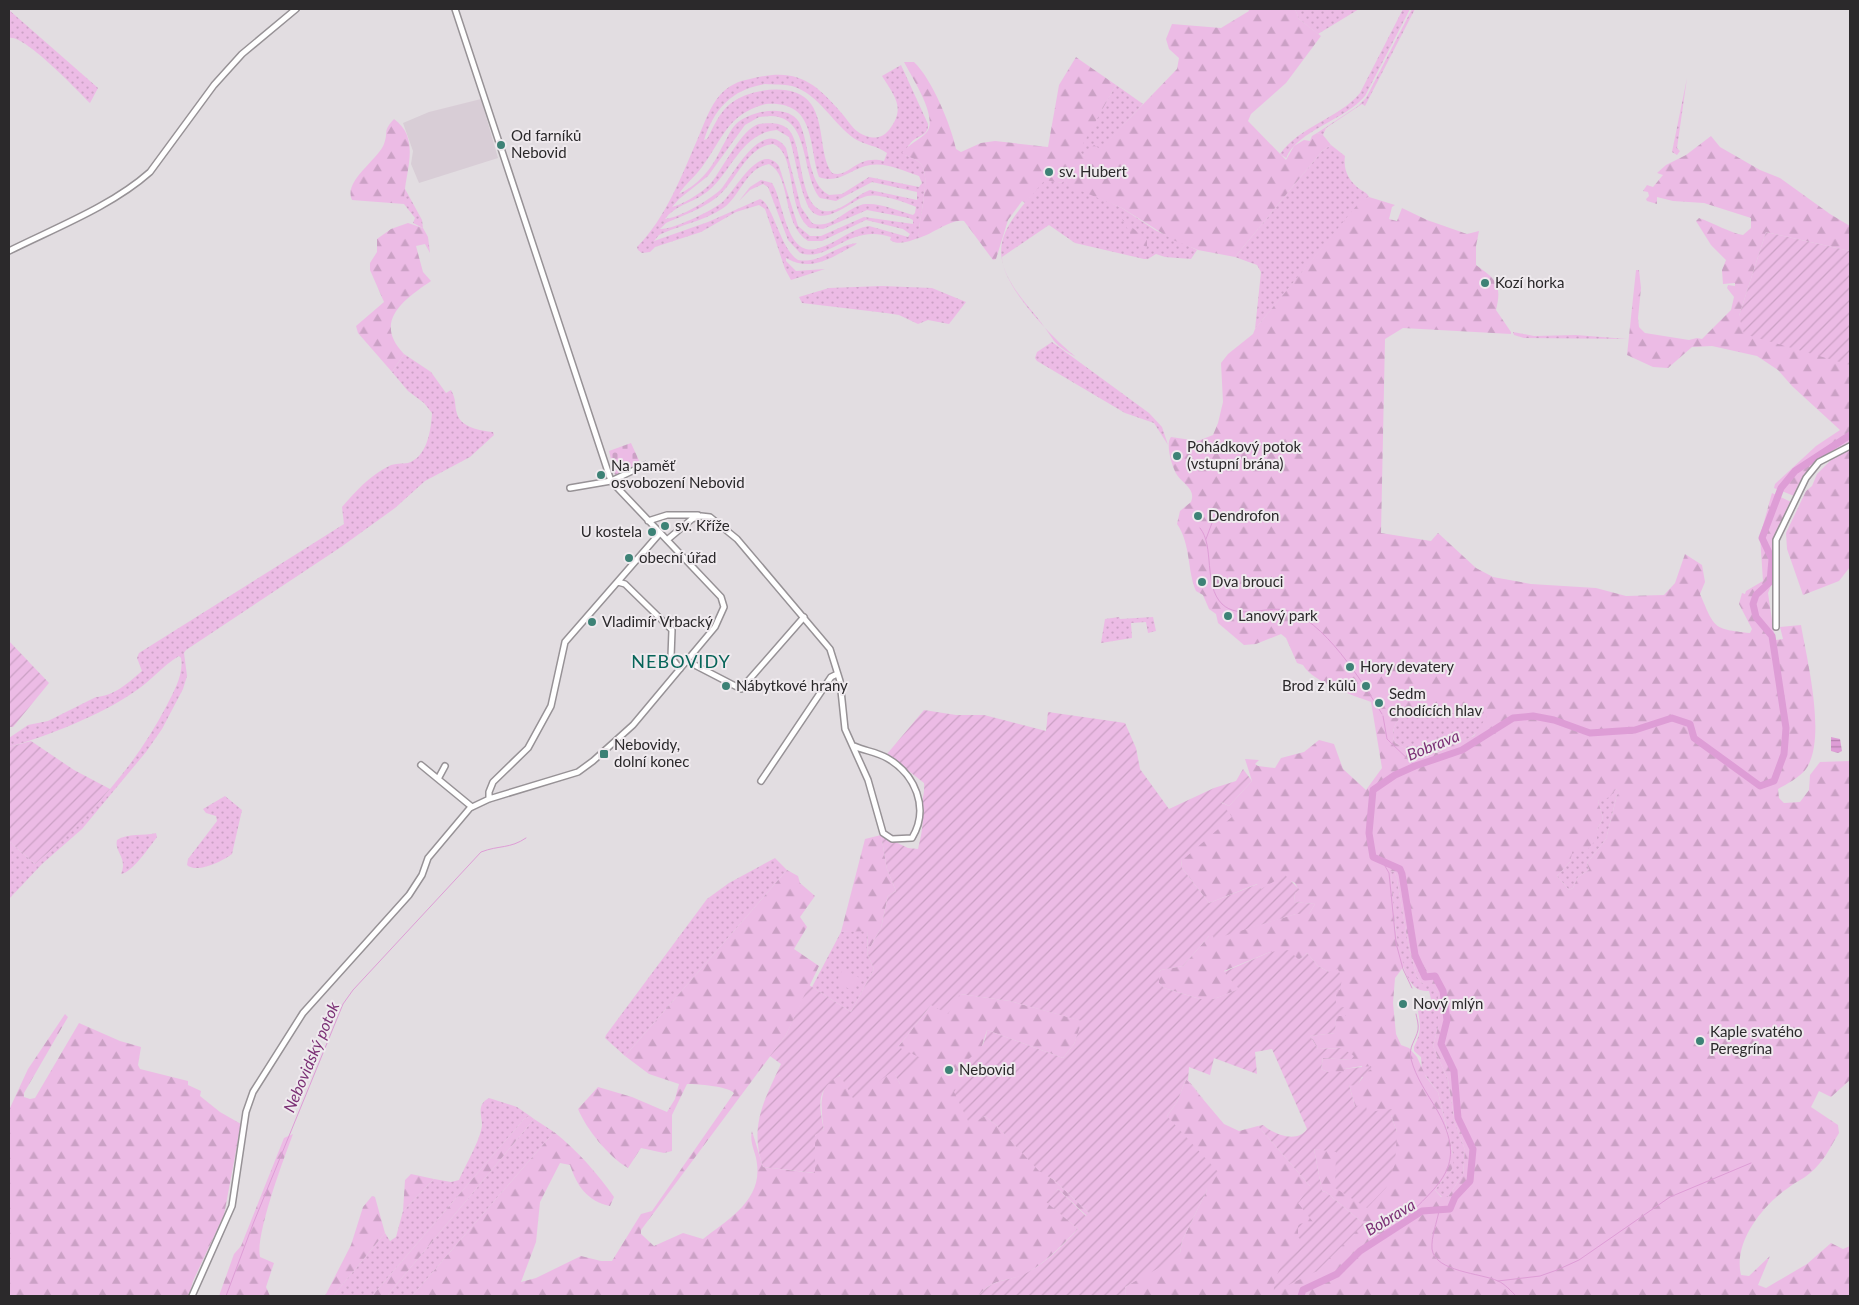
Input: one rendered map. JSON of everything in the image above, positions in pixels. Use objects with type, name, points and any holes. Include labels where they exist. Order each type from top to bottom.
[{"type":"street","points":[[9,251],[118,196],[137,184],[150,172],[214,86],[242,54],[296,9]]},
{"type":"street","points":[[192,1296],[232,1206],[246,1112],[256,1086],[302,1013],[409,894],[422,875],[428,858],[462,816],[472,807],[578,772],[593,761],[633,725],[715,627],[724,607],[721,597],[611,481],[455,9]]},
{"type":"street","points":[[1776,627],[1776,540],[1806,478],[1819,462],[1850,446]]},
{"type":"street","points":[[570,488],[611,481],[645,466]]},
{"type":"street","points":[[648,520],[680,514],[710,516],[738,539],[804,617],[830,649],[837,674],[844,722],[884,833],[892,840],[899,841],[912,838],[918,822],[919,808],[917,788],[914,782],[889,759],[854,746]]},
{"type":"street","points":[[667,540],[686,523],[701,516]]},
{"type":"street","points":[[490,800],[489,792],[494,782],[528,748],[551,706],[565,642],[660,533]]},
{"type":"street","points":[[618,582],[625,584],[672,630],[671,657],[680,669]]},
{"type":"street","points":[[687,661],[741,689],[804,617]]},
{"type":"street","points":[[761,781],[831,677],[837,674]]},
{"type":"street","points":[[421,765],[472,807]]},
{"type":"street","points":[[438,779],[445,766]]},
{"type":"shaded area","points":[[481,99],[498,158],[419,183],[411,164],[413,151],[403,123],[429,112]]},
{"type":"shaded area","points":[[1831,737],[1840,739],[1842,751],[1838,753],[1831,751]]},
{"type":"green space","points":[[1248,9],[1295,9],[1299,19],[1321,36],[1286,83],[1251,114],[1248,121],[1286,160],[1294,146],[1304,140],[1310,141],[1312,136],[1317,133],[1323,135],[1331,145],[1322,151],[1235,257],[1198,250],[1173,240],[1122,208],[1067,185],[1065,179],[1062,183],[1045,180],[1025,203],[1022,201],[1008,220],[996,259],[993,260],[964,221],[947,224],[919,238],[925,177],[919,162],[902,153],[926,133],[929,127],[929,118],[923,98],[904,62],[914,62],[927,79],[945,115],[956,149],[961,152],[981,143],[995,141],[1048,147],[1059,85],[1076,57],[1116,85],[1079,151],[1084,156],[1094,145],[1100,149],[1177,69],[1179,58],[1169,49],[1166,39],[1172,24],[1221,28],[1249,11]]},
{"type":"green space","points":[[1295,9],[1359,9],[1318,34],[1299,19]]},
{"type":"green space","points":[[1403,9],[1410,9],[1365,96],[1346,112],[1311,132],[1292,148],[1286,158],[1280,154],[1298,136],[1341,110],[1360,93]]},
{"type":"green space","points":[[1412,9],[1415,9],[1365,106],[1362,104],[1326,128],[1323,135],[1317,133],[1358,106],[1366,98]]},
{"type":"green space","points":[[9,10],[98,88],[90,103],[38,53],[16,39],[9,38]]},
{"type":"green space","points":[[901,65],[928,124],[924,134],[909,145],[905,155],[919,162],[925,176],[919,238],[897,243],[890,240],[891,237],[876,234],[863,235],[821,253],[811,255],[800,253],[788,240],[768,187],[763,184],[750,190],[739,201],[750,187],[761,180],[772,183],[793,237],[799,245],[808,249],[825,246],[856,230],[869,226],[908,237],[910,234],[903,229],[866,220],[822,241],[808,241],[794,223],[781,179],[776,170],[769,164],[755,170],[732,200],[719,211],[667,231],[659,235],[654,241],[708,222],[760,199],[765,202],[769,209],[786,246],[798,260],[821,257],[849,244],[857,243],[822,262],[813,264],[795,262],[786,258],[786,261],[796,271],[825,269],[791,280],[785,269],[765,209],[759,205],[736,212],[701,232],[655,247],[650,252],[642,253],[638,250],[637,247],[665,210],[713,104],[730,87],[741,81],[766,76],[792,76],[803,80],[823,94],[862,135],[876,138],[884,135],[889,130],[898,109],[897,103],[882,76]],"holes":[[[765,84],[786,85],[802,90],[818,102],[855,139],[887,153],[884,161],[866,161],[843,173],[832,173],[825,157],[818,121],[811,104],[804,97],[794,92],[783,90],[759,91],[748,94],[730,104],[717,120],[707,139],[704,140],[713,119],[726,102],[743,90]],[[766,104],[782,105],[794,109],[802,117],[811,138],[819,177],[826,179],[839,178],[863,167],[876,164],[919,176],[922,183],[919,187],[869,177],[842,194],[829,195],[822,190],[813,173],[799,122],[786,112],[768,111],[742,119],[736,124],[705,174],[694,185],[679,194],[702,167],[727,129],[742,114]],[[771,116],[784,119],[793,126],[799,136],[814,187],[820,198],[836,201],[872,182],[917,192],[917,200],[870,190],[835,210],[819,210],[812,203],[807,191],[793,137],[785,127],[766,123],[759,124],[746,133],[708,186],[688,200],[672,207],[708,176],[745,125],[759,117]],[[777,130],[789,137],[801,188],[807,204],[819,216],[836,212],[860,199],[872,195],[892,198],[916,207],[915,213],[913,215],[884,206],[866,204],[859,205],[826,224],[812,223],[801,207],[786,148],[777,140],[768,139],[759,143],[750,151],[717,192],[687,212],[665,219],[673,211],[704,194],[713,186],[736,156],[753,139],[764,133]],[[773,144],[780,149],[786,158],[797,209],[810,228],[823,229],[867,210],[909,218],[913,220],[913,224],[864,217],[821,236],[810,236],[798,226],[779,166],[771,160],[763,160],[755,164],[747,172],[720,204],[681,224],[660,229],[666,223],[714,200],[726,188],[751,155]]]},
{"type":"green space","points":[[1687,78],[1677,148],[1680,151],[1677,155],[1672,152]]},
{"type":"green space","points":[[1116,85],[1143,104],[1100,150],[1084,156],[1078,151]]},
{"type":"green space","points":[[394,119],[403,127],[410,147],[404,204],[352,200],[352,185],[381,150],[387,129]]},
{"type":"green space","points":[[1711,136],[1720,147],[1760,170],[1780,178],[1850,226],[1850,251],[1766,232],[1739,316],[1850,365],[1850,443],[1817,459],[1794,496],[1774,488],[1775,484],[1816,446],[1840,430],[1792,386],[1778,370],[1757,356],[1712,346],[1692,347],[1668,368],[1653,367],[1627,355],[1636,270],[1639,270],[1641,288],[1639,327],[1645,333],[1689,340],[1702,339],[1731,310],[1734,297],[1727,288],[1728,285],[1735,286],[1735,283],[1723,284],[1722,270],[1726,260],[1711,245],[1696,221],[1699,218],[1743,235],[1751,228],[1751,218],[1704,203],[1673,201],[1657,197],[1657,204],[1647,201],[1648,192],[1643,191],[1647,185],[1653,187],[1663,175],[1657,173],[1666,165],[1686,155]]},
{"type":"green space","points":[[1331,145],[1345,156],[1345,166],[1350,179],[1369,197],[1362,200],[1255,329],[1261,272],[1257,265],[1235,257],[1322,151]]},
{"type":"green space","points":[[1048,179],[1061,183],[1065,179],[1067,180],[1066,183],[1122,208],[1155,230],[1197,250],[1191,259],[1165,257],[1156,254],[1148,259],[1144,259],[1075,243],[1049,225],[1002,257],[1003,262],[1001,256],[1002,242],[1008,228],[1029,198],[1044,180]]},
{"type":"green space","points":[[404,187],[422,220],[423,228],[413,223],[415,218],[404,204]]},
{"type":"green space","points":[[1369,197],[1395,205],[1392,207],[1389,219],[1397,221],[1402,208],[1427,220],[1467,234],[1479,231],[1476,246],[1476,265],[1489,275],[1496,284],[1498,302],[1496,310],[1511,332],[1511,334],[1403,328],[1385,339],[1381,533],[1431,541],[1438,533],[1476,568],[1493,577],[1531,584],[1596,588],[1626,596],[1664,595],[1675,583],[1685,554],[1702,565],[1705,582],[1700,594],[1716,625],[1728,630],[1750,633],[1752,629],[1739,604],[1742,593],[1745,594],[1746,591],[1763,581],[1760,536],[1772,493],[1791,502],[1774,541],[1772,583],[1768,593],[1775,640],[1783,639],[1780,627],[1801,625],[1814,699],[1815,739],[1812,756],[1806,769],[1797,778],[1778,789],[1779,798],[1784,803],[1800,802],[1809,790],[1810,775],[1820,762],[1850,761],[1850,1080],[1831,1097],[1819,1091],[1811,1107],[1838,1125],[1839,1133],[1815,1169],[1778,1195],[1760,1214],[1746,1237],[1741,1250],[1740,1262],[1741,1275],[1749,1276],[1770,1256],[1758,1285],[1766,1288],[1807,1264],[1831,1243],[1843,1249],[1850,1246],[1850,1296],[1126,1296],[1125,1287],[1180,1253],[1182,1241],[1207,1190],[1167,1116],[1177,1102],[1186,1079],[1224,1124],[1239,1131],[1258,1126],[1310,1186],[1313,1222],[1302,1239],[1305,1243],[1364,1224],[1326,1192],[1322,1191],[1314,1149],[1336,1151],[1397,1132],[1391,1115],[1367,1112],[1355,1106],[1349,1085],[1357,1085],[1363,1077],[1362,1066],[1344,1069],[1345,1072],[1328,1072],[1321,1069],[1323,1058],[1351,1060],[1342,1048],[1318,1049],[1310,1036],[1335,1033],[1336,990],[1329,972],[1318,966],[1307,953],[1299,960],[1270,952],[1224,971],[1240,989],[1214,999],[1200,999],[1164,988],[1159,983],[1159,972],[1161,970],[1183,966],[1209,936],[1214,936],[1214,938],[1296,914],[1309,914],[1315,904],[1294,902],[1295,893],[1299,890],[1295,883],[1289,880],[1261,889],[1257,884],[1209,903],[1182,868],[1181,859],[1224,807],[1220,802],[1229,806],[1252,781],[1245,759],[1259,760],[1255,764],[1258,766],[1275,768],[1281,758],[1304,752],[1319,740],[1334,744],[1343,769],[1366,790],[1382,768],[1371,702],[1315,677],[1303,665],[1297,663],[1286,638],[1281,634],[1256,644],[1244,645],[1218,623],[1216,614],[1209,609],[1203,595],[1196,591],[1185,540],[1177,524],[1180,511],[1191,502],[1192,494],[1191,490],[1175,471],[1171,461],[1169,445],[1171,437],[1198,441],[1213,435],[1223,402],[1221,363],[1228,354],[1253,334],[1255,329],[1362,199]],"holes":[[[1491,710],[1474,736],[1437,753],[1431,753],[1430,750],[1416,751],[1408,749],[1395,743],[1393,738],[1395,724],[1401,717],[1410,712],[1464,713]],[[1616,789],[1620,792],[1617,795],[1606,839],[1587,863],[1589,870],[1578,877],[1573,888],[1569,890],[1557,876],[1570,862],[1573,849],[1585,852],[1597,839],[1597,830],[1603,818],[1598,801],[1610,797]],[[1391,871],[1395,872],[1397,880],[1409,948],[1417,977],[1422,983],[1430,986],[1438,993],[1438,1027],[1433,1046],[1448,1080],[1455,1123],[1465,1150],[1463,1174],[1448,1197],[1441,1197],[1435,1190],[1452,1169],[1454,1159],[1438,1092],[1426,1077],[1417,1057],[1409,1048],[1401,1045],[1396,1034],[1393,1003],[1395,978],[1404,966],[1395,928]]]},
{"type":"green space","points":[[1122,219],[1147,240],[1147,248],[1132,237]]},
{"type":"green space","points":[[408,223],[423,228],[428,237],[430,253],[425,244],[416,246],[423,272],[431,281],[403,303],[392,321],[391,331],[395,342],[404,354],[392,372],[358,333],[356,326],[384,302],[370,270],[370,263],[377,252],[377,239],[391,229]]},
{"type":"green space","points":[[1766,232],[1850,251],[1850,365],[1744,334],[1739,316]]},
{"type":"green space","points":[[1006,272],[1015,289],[1044,327],[1020,297],[1010,282]]},
{"type":"green space","points":[[882,286],[932,288],[966,302],[949,324],[928,320],[918,324],[899,315],[802,303],[799,297],[829,288]]},
{"type":"green space","points":[[1044,327],[1055,338],[1076,357],[1056,344]]},
{"type":"green space","points":[[1513,332],[1534,336],[1576,335],[1627,339],[1524,338],[1514,335]]},
{"type":"green space","points":[[1052,342],[1149,413],[1162,427],[1168,445],[1154,423],[1125,413],[1037,361],[1035,358],[1037,352]]},
{"type":"green space","points":[[404,354],[431,372],[446,393],[451,390],[457,414],[462,422],[477,429],[493,432],[494,435],[470,457],[425,481],[395,508],[341,547],[186,650],[184,653],[187,676],[183,689],[162,729],[146,752],[82,829],[42,864],[9,899],[9,841],[35,864],[109,791],[140,750],[167,705],[178,682],[182,664],[181,658],[179,656],[173,660],[121,701],[90,717],[57,731],[9,747],[9,738],[28,725],[48,721],[96,697],[109,694],[121,688],[142,671],[137,658],[139,653],[344,524],[342,507],[363,484],[389,466],[408,463],[420,455],[427,443],[432,413],[424,403],[408,391],[392,372]]},
{"type":"green space","points":[[631,443],[641,465],[615,475],[609,451]]},
{"type":"green space","points":[[1850,449],[1850,567],[1839,581],[1803,595],[1787,549],[1786,533],[1806,491],[1812,486],[1817,474],[1834,457]]},
{"type":"green space","points":[[1119,617],[1120,619],[1153,617],[1156,631],[1148,633],[1146,622],[1131,623],[1132,638],[1101,643],[1105,619]]},
{"type":"green space","points":[[9,641],[49,683],[13,727],[9,727]]},
{"type":"green space","points":[[1492,709],[1474,735],[1431,753],[1430,750],[1416,751],[1408,749],[1395,743],[1393,738],[1395,724],[1401,717],[1410,712],[1465,713]]},
{"type":"green space","points":[[924,710],[956,715],[984,715],[1046,731],[1048,712],[1125,723],[1136,748],[1140,769],[1169,809],[1214,788],[1236,781],[1243,769],[1252,781],[1229,806],[1221,802],[1232,817],[1186,857],[1181,859],[1182,868],[1209,903],[1258,884],[1261,889],[1285,875],[1300,890],[1295,893],[1294,902],[1315,904],[1309,914],[1296,914],[1214,939],[1213,936],[1209,936],[1183,966],[1161,970],[1159,972],[1159,983],[1164,988],[1200,999],[1214,999],[1239,989],[1224,972],[1270,952],[1289,950],[1299,960],[1307,953],[1318,966],[1329,972],[1338,969],[1342,979],[1340,990],[1336,990],[1336,1008],[1344,1007],[1346,1016],[1336,1016],[1335,1033],[1310,1036],[1318,1049],[1342,1048],[1354,1056],[1351,1060],[1323,1058],[1321,1069],[1328,1072],[1344,1072],[1344,1069],[1371,1066],[1372,1069],[1368,1071],[1367,1076],[1362,1077],[1357,1086],[1349,1085],[1355,1106],[1366,1105],[1367,1112],[1392,1109],[1391,1115],[1397,1132],[1395,1164],[1386,1188],[1367,1208],[1335,1188],[1336,1152],[1314,1149],[1322,1191],[1326,1192],[1364,1224],[1317,1271],[1274,1292],[1276,1278],[1287,1257],[1304,1243],[1298,1237],[1298,1224],[1313,1222],[1298,1203],[1310,1186],[1258,1126],[1263,1125],[1273,1132],[1291,1137],[1303,1134],[1307,1129],[1272,1049],[1255,1052],[1257,1074],[1214,1058],[1210,1075],[1189,1067],[1188,1080],[1205,1101],[1186,1079],[1177,1102],[1167,1116],[1219,1173],[1206,1187],[1207,1190],[1182,1241],[1180,1253],[1164,1265],[1125,1287],[1126,1296],[978,1296],[997,1282],[1023,1275],[1037,1267],[1056,1252],[1078,1229],[1045,1201],[1058,1189],[1086,1216],[1089,1213],[1054,1180],[1039,1171],[997,1126],[985,1116],[970,1125],[954,1092],[963,1077],[964,1064],[982,1047],[987,1030],[1063,1058],[1074,1044],[1082,1021],[1010,1001],[960,994],[948,1014],[931,1005],[898,1047],[921,1058],[900,1084],[893,1071],[854,1100],[840,1075],[826,1087],[820,1105],[824,1130],[815,1135],[815,1173],[763,1167],[758,1139],[760,1114],[781,1064],[770,1056],[786,1035],[809,985],[851,1012],[874,969],[867,953],[881,928],[888,896],[896,891],[887,869],[881,835],[908,848],[918,849],[923,817],[924,783],[887,754]]},
{"type":"green space","points":[[31,741],[74,770],[110,789],[78,826],[35,864],[9,841],[9,747]]},
{"type":"green space","points":[[1616,789],[1621,792],[1617,795],[1606,839],[1587,863],[1589,870],[1578,877],[1573,888],[1569,890],[1557,876],[1570,862],[1572,849],[1597,830],[1603,818],[1598,801]]},
{"type":"green space","points":[[225,796],[242,810],[232,854],[210,866],[197,868],[187,865],[188,859],[217,821],[216,816],[206,813],[203,809]]},
{"type":"green space","points":[[156,833],[157,837],[140,858],[130,869],[121,874],[123,863],[117,848],[117,840],[126,836]]},
{"type":"green space","points":[[881,835],[887,869],[896,891],[888,896],[881,928],[867,953],[868,931],[841,932],[865,839]]},
{"type":"green space","points":[[775,858],[787,870],[625,1056],[605,1038],[606,1035],[707,899],[729,883]]},
{"type":"green space","points":[[787,870],[798,876],[800,883],[815,896],[800,917],[807,927],[794,949],[819,966],[786,1035],[641,1230],[641,1234],[654,1246],[683,1233],[703,1239],[732,1217],[748,1199],[754,1189],[757,1177],[757,1164],[751,1140],[752,1131],[763,1167],[814,1173],[815,1134],[824,1130],[823,1094],[828,1084],[835,1078],[846,1074],[893,1070],[900,1084],[898,1047],[931,1005],[960,994],[1010,1001],[1083,1021],[1074,1044],[1063,1058],[987,1030],[980,1052],[964,1064],[963,1077],[957,1089],[970,1124],[985,1116],[1039,1170],[1054,1180],[1089,1213],[1087,1216],[1058,1189],[1046,1201],[1078,1229],[1038,1266],[1018,1277],[992,1285],[978,1296],[412,1296],[554,1132],[586,1162],[614,1197],[610,1206],[595,1200],[584,1192],[576,1180],[570,1165],[560,1163],[540,1202],[536,1242],[521,1282],[536,1278],[581,1256],[601,1261],[612,1261],[641,1214],[652,1211],[734,1093],[719,1087],[687,1084],[672,1115],[672,1151],[664,1153],[641,1148],[628,1168],[613,1157],[599,1142],[578,1109],[598,1087],[632,1097],[667,1112],[675,1099],[679,1084],[649,1074],[625,1056]]},
{"type":"green space","points":[[1391,871],[1395,872],[1397,880],[1409,948],[1417,977],[1422,983],[1430,985],[1438,993],[1438,1027],[1433,1046],[1448,1080],[1455,1123],[1465,1150],[1463,1174],[1448,1197],[1442,1197],[1435,1190],[1452,1169],[1453,1154],[1438,1092],[1422,1071],[1421,1057],[1414,1051],[1420,1030],[1418,1011],[1433,1007],[1429,991],[1419,990],[1412,984],[1402,962],[1392,897]]},
{"type":"green space","points":[[868,931],[867,953],[874,969],[851,1012],[812,987],[841,932]]},
{"type":"green space","points":[[843,969],[860,978],[853,991],[836,982]]},
{"type":"green space","points":[[65,1014],[68,1017],[24,1093],[24,1097],[35,1098],[79,1023],[120,1041],[141,1047],[138,1065],[140,1069],[188,1081],[188,1085],[201,1091],[200,1096],[220,1112],[241,1124],[224,1215],[193,1281],[189,1296],[9,1296],[9,1110],[28,1069]]},
{"type":"green space","points":[[489,1098],[517,1107],[530,1116],[524,1119],[372,1296],[333,1296],[385,1233],[390,1241],[396,1237],[403,1211],[434,1179],[451,1182],[459,1180],[481,1131],[482,1104]]},
{"type":"green space","points":[[530,1116],[534,1119],[387,1296],[372,1296],[524,1119]]},
{"type":"green space","points":[[534,1119],[554,1132],[412,1296],[387,1296]]},
{"type":"green space","points":[[293,1134],[271,1196],[260,1246],[260,1257],[274,1263],[266,1287],[270,1296],[219,1296],[234,1254],[241,1246],[284,1138]]},
{"type":"green space","points":[[411,1174],[434,1179],[403,1211],[405,1180]]},
{"type":"green space","points":[[372,1196],[375,1197],[385,1233],[333,1296],[325,1296],[351,1245],[363,1207]]},
{"type":"waterway","name":"Bobrava","points":[[1301,1296],[1303,1290],[1337,1274],[1360,1251],[1422,1211],[1450,1209],[1455,1197],[1470,1181],[1473,1149],[1458,1118],[1454,1071],[1441,1044],[1447,1020],[1443,991],[1435,976],[1425,977],[1415,955],[1400,869],[1373,857],[1369,833],[1373,790],[1395,775],[1415,766],[1462,750],[1513,718],[1533,716],[1554,720],[1590,733],[1635,730],[1672,718],[1690,724],[1694,738],[1760,786],[1774,781],[1784,754],[1786,728],[1772,636],[1756,617],[1753,604],[1756,595],[1770,582],[1772,559],[1762,538],[1781,488],[1795,471],[1850,435]]},
{"type":"waterway","points":[[1206,539],[1212,523]]},
{"type":"waterway","points":[[1200,528],[1207,545],[1213,587],[1216,596],[1222,604],[1229,609],[1244,612],[1285,610],[1299,615],[1314,625],[1341,653],[1382,714]]},
{"type":"waterway","points":[[1383,716],[1387,739],[1415,766]]},
{"type":"waterway","name":"Nebovidský potok","points":[[226,1296],[253,1224],[343,1004],[353,990],[481,852],[515,844],[526,838]]},
{"type":"waterway","points":[[1381,859],[1389,873],[1396,943],[1403,969],[1412,988]]},
{"type":"waterway","points":[[1399,1225],[1436,1186],[1445,1174],[1449,1162],[1450,1147],[1446,1130],[1419,1079],[1410,1055],[1418,1028],[1416,1014]]},
{"type":"waterway","points":[[1498,1281],[1540,1276],[1579,1260],[1670,1197],[1751,1163]]},
{"type":"waterway","points":[[1439,1211],[1432,1244],[1435,1257],[1441,1263],[1460,1271],[1498,1281],[1516,1296]]},
{"type":"place","name":"Od farníků Nebovid","points":[[501,145]]},
{"type":"place","name":"sv. Hubert","points":[[1049,172]]},
{"type":"place","name":"Kozí horka","points":[[1485,283]]},
{"type":"place","name":"Pohádkový potok (vstupní brána)","points":[[1177,456]]},
{"type":"place","name":"Na paměť osvobození Nebovid","points":[[601,475]]},
{"type":"place","name":"Dendrofon","points":[[1198,516]]},
{"type":"place","name":"sv. Kříže","points":[[665,526]]},
{"type":"place","name":"U kostela","points":[[652,532]]},
{"type":"place","name":"obecní úřad","points":[[629,558]]},
{"type":"place","name":"Dva brouci","points":[[1202,582]]},
{"type":"place","name":"Lanový park","points":[[1228,616]]},
{"type":"place","name":"Vladimír Vrbacký","points":[[592,622]]},
{"type":"place","name":"Hory devatery","points":[[1350,667]]},
{"type":"place","name":"Nábytkové hrany","points":[[726,686]]},
{"type":"place","name":"Brod z kůlů","points":[[1366,686]]},
{"type":"place","name":"Sedm chodících hlav","points":[[1379,703]]},
{"type":"place","name":"Nebovidy, dolní konec","points":[[604,754]]},
{"type":"place","name":"Nový mlýn","points":[[1403,1004]]},
{"type":"place","name":"Kaple svatého Peregrína","points":[[1700,1041]]},
{"type":"place","name":"Nebovid","points":[[949,1070]]},
{"type":"district","name":"NEBOVIDY","points":[[681,662]]}]
